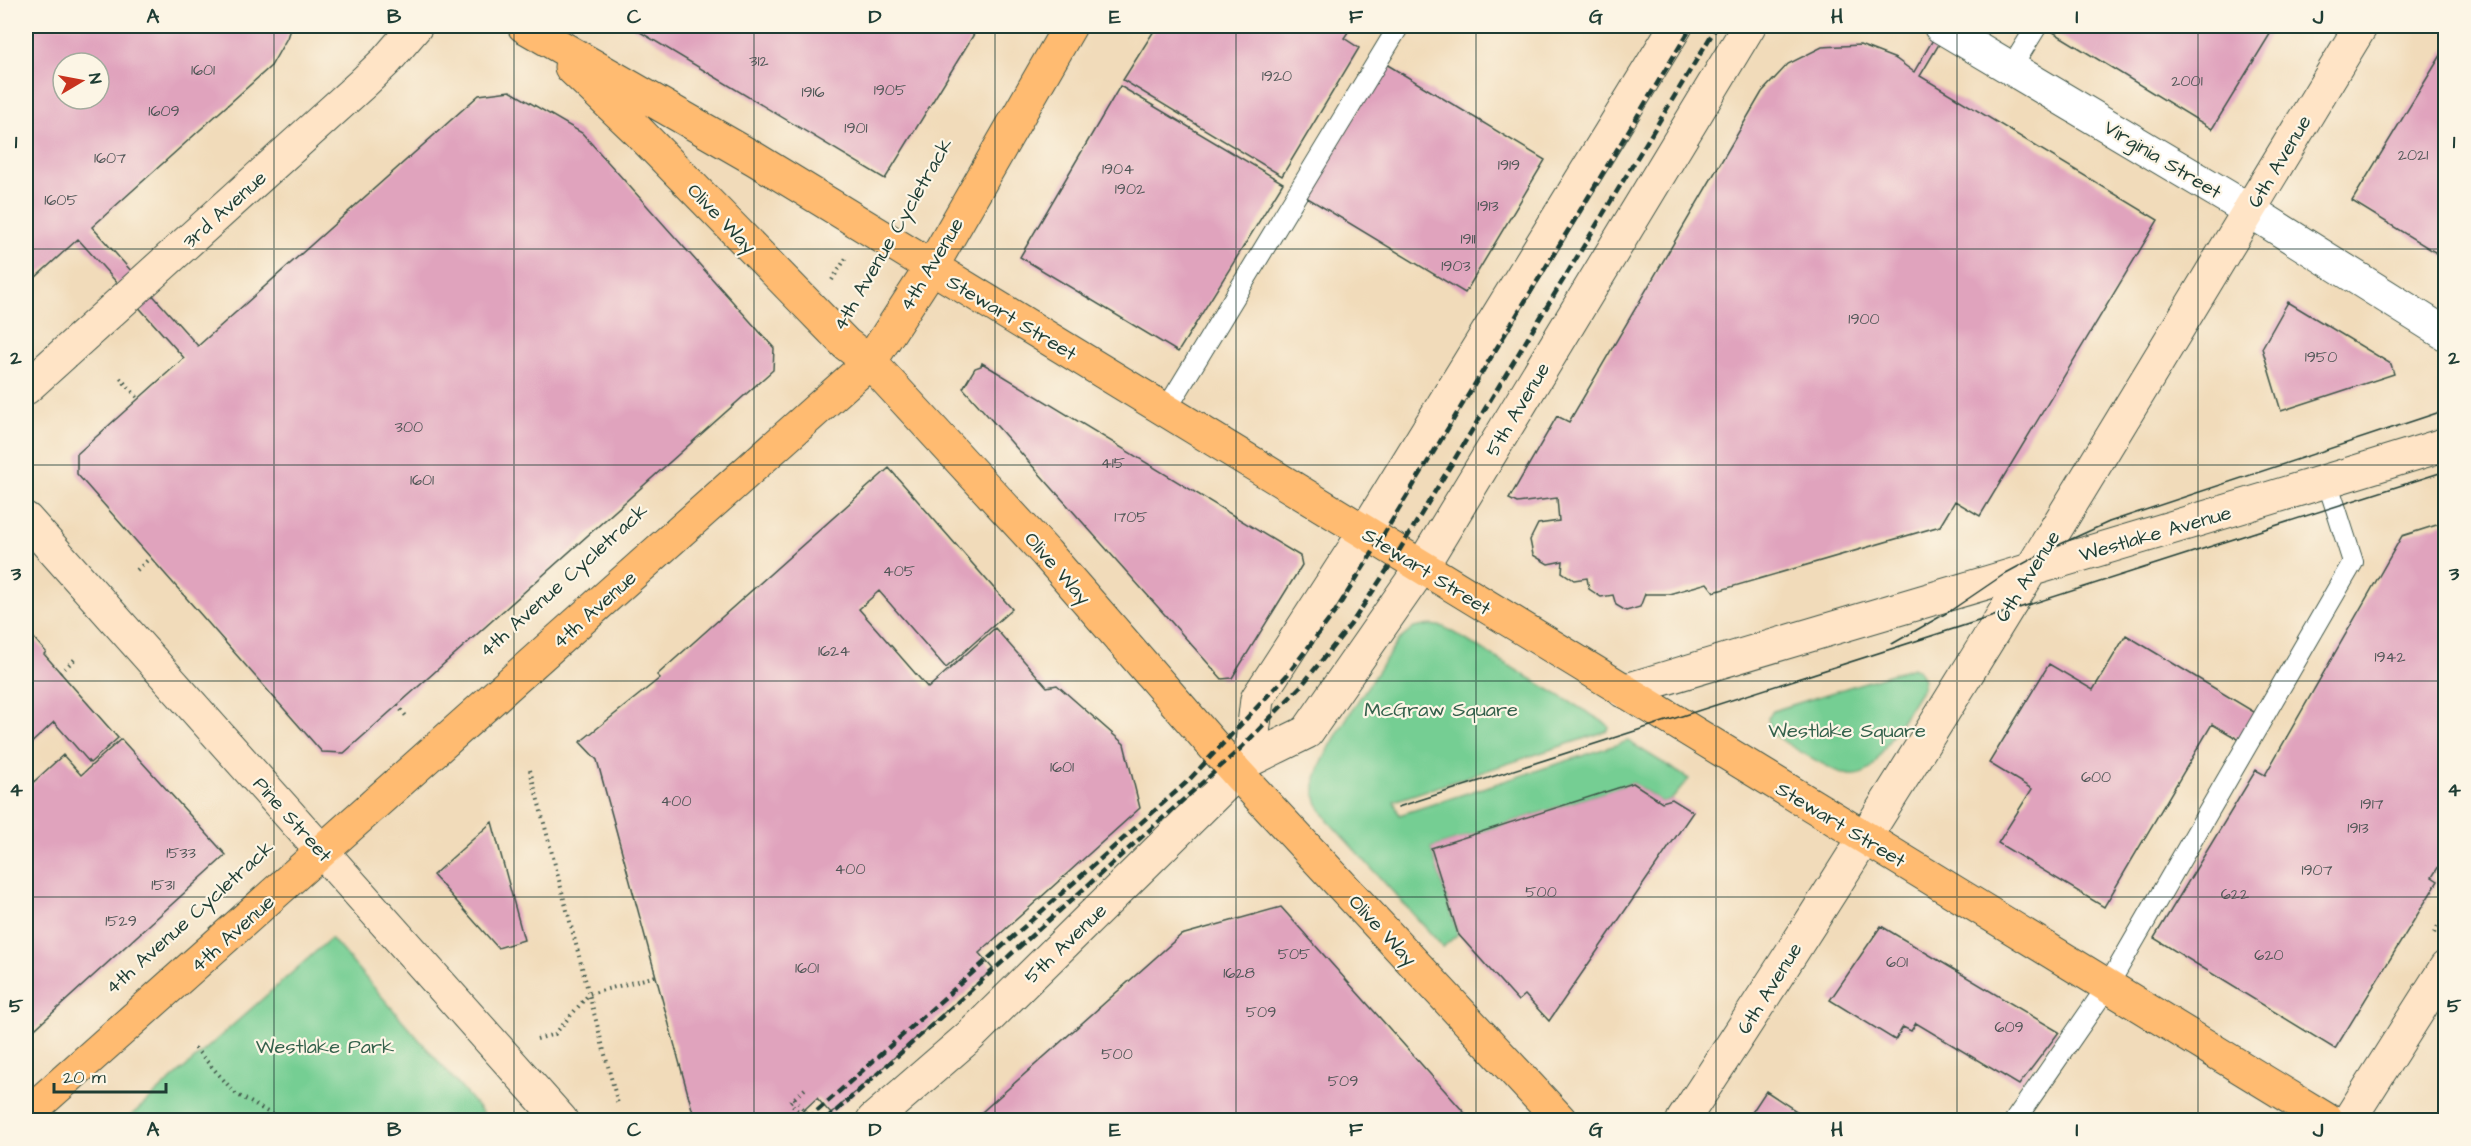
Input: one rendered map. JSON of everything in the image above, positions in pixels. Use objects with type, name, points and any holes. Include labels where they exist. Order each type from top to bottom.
[{"type":"main road","name":"3rd Avenue","points":[[26,388],[362,84],[386,61],[416,26]]},
{"type":"main road","name":"4th Avenue","points":[[26,1116],[870,362],[931,268],[1070,26]]},
{"type":"main road","points":[[1244,767],[1257,699],[1365,532],[1676,26]]},
{"type":"main road","name":"5th Avenue","points":[[873,1120],[970,1036],[1244,767],[1307,732],[1421,568],[1749,26]]},
{"type":"main road","name":"6th Avenue","points":[[1683,1120],[1754,1012],[2033,568],[2361,26]]},
{"type":"main road","name":"Stewart Street","points":[[531,30],[755,159],[2327,1120]]},
{"type":"main road","name":"Olive Way","points":[[531,30],[638,131],[846,344],[870,362],[1244,767],[1560,1120]]},
{"type":"main road","name":"Westlake Avenue","points":[[1623,691],[2181,526],[2445,444]]},
{"type":"main road","name":"Pine Street","points":[[26,519],[561,1120]]},
{"type":"main road","points":[[2349,1120],[2445,967]]},
{"type":"street","name":"Virginia Street","points":[[1940,26],[2249,210],[2445,334]]},
{"type":"lane","points":[[1166,410],[1399,26]]},
{"type":"lane","points":[[2011,68],[2037,26]]},
{"type":"lane","points":[[2015,1120],[2107,987],[2353,562],[2327,481]]},
{"type":"path","points":[[120,378],[139,399]]},
{"type":"path","points":[[137,570],[150,558]]},
{"type":"path","points":[[60,673],[76,658]]},
{"type":"path","points":[[397,705],[406,716]]},
{"type":"path","points":[[530,770],[618,1104]]},
{"type":"path","points":[[537,1039],[555,1034],[589,994],[656,976]]},
{"type":"path","points":[[195,1048],[236,1094],[282,1120]]},
{"type":"path","points":[[807,1087],[794,1098],[812,1119]]},
{"type":"green space","name":"McGraw Square","points":[[1430,625],[1444,627],[1607,724],[1609,728],[1607,731],[1394,801],[1399,815],[1628,741],[1689,779],[1672,799],[1662,802],[1633,783],[1431,848],[1458,934],[1443,947],[1332,825],[1315,796],[1318,771],[1337,734],[1364,691],[1398,641],[1414,628]]},
{"type":"green space","name":"Westlake Square","points":[[1913,667],[1924,679],[1922,688],[1872,768],[1864,773],[1850,775],[1833,769],[1797,750],[1770,732],[1768,718],[1773,711]]},
{"type":"green space","name":"Westlake Park","points":[[331,938],[489,1120],[126,1120]]},
{"type":"building","points":[[34,26],[291,26],[271,66],[92,227],[198,346],[479,95],[510,91],[582,133],[774,348],[773,370],[344,753],[322,752],[77,474],[77,454],[184,358],[78,239],[26,286],[26,33]]},
{"type":"building","points":[[630,26],[979,26],[885,179]]},
{"type":"building","points":[[1157,26],[1352,26],[1344,38],[1359,48],[1282,176],[1123,80]]},
{"type":"building","points":[[1941,26],[1950,26],[1920,76],[2158,220],[1980,516],[1955,501],[1940,526],[1714,592],[1707,583],[1669,594],[1645,594],[1640,607],[1626,611],[1616,605],[1613,595],[1601,597],[1589,589],[1587,578],[1574,580],[1562,572],[1563,561],[1548,564],[1533,555],[1530,540],[1538,524],[1559,521],[1557,498],[1517,503],[1509,499],[1557,416],[1569,422],[1762,92],[1788,64],[1822,47],[1860,45],[1896,59],[1914,72]]},
{"type":"building","points":[[2057,26],[2275,26],[2212,129],[2053,32]]},
{"type":"building","points":[[2446,47],[2446,259],[2352,201]]},
{"type":"building","points":[[1386,64],[1545,160],[1465,293],[1306,197]]},
{"type":"building","points":[[1120,86],[1283,183],[1178,352],[1020,257]]},
{"type":"building","points":[[2288,302],[2391,364],[2394,374],[2281,411],[2262,348]]},
{"type":"building","points":[[982,363],[1300,556],[1302,565],[1232,678],[1222,679],[963,388],[975,368],[981,366]]},
{"type":"building","points":[[889,468],[1012,609],[946,668],[879,591],[859,609],[928,688],[995,628],[1047,687],[1057,685],[1124,744],[1140,808],[979,953],[993,969],[831,1114],[817,1098],[793,1120],[695,1120],[597,760],[580,742],[660,678],[657,675]]},
{"type":"building","points":[[2446,522],[2446,855],[2432,877],[2438,881],[2335,1049],[2154,938],[2256,770],[2265,775],[2402,536]]},
{"type":"building","points":[[26,629],[46,652],[44,654],[118,738],[90,763],[54,722],[26,748]]},
{"type":"building","points":[[2126,635],[2259,715],[2243,742],[2212,724],[2104,907],[1998,843],[2032,789],[1989,763],[2049,664],[2093,690]]},
{"type":"building","points":[[121,739],[226,855],[26,1037],[26,789],[63,755],[81,775]]},
{"type":"building","points":[[1633,783],[1662,802],[1672,799],[1693,812],[1549,1021],[1525,995],[1518,1001],[1458,934],[1431,848]]},
{"type":"building","points":[[492,822],[524,940],[498,948],[433,875]]},
{"type":"building","points":[[1281,907],[1471,1120],[973,1120],[1181,935]]},
{"type":"building","points":[[1881,926],[2059,1032],[2019,1085],[1916,1023],[1911,1031],[1903,1027],[1895,1040],[1830,1000]]},
{"type":"building","points":[[1766,1091],[1810,1120],[1747,1120]]},
{"type":"tram line","points":[[1892,644],[1950,611],[2006,573],[2054,547],[2109,522],[2446,410]]},
{"type":"tram line","points":[[1398,807],[2446,471]]},
{"type":"railway","points":[[807,1120],[1188,781],[1288,674],[1335,612],[1373,552],[1692,26]]},
{"type":"railway","points":[[826,1120],[1241,748],[1302,685],[1351,624],[1391,564],[1717,26]]}]
